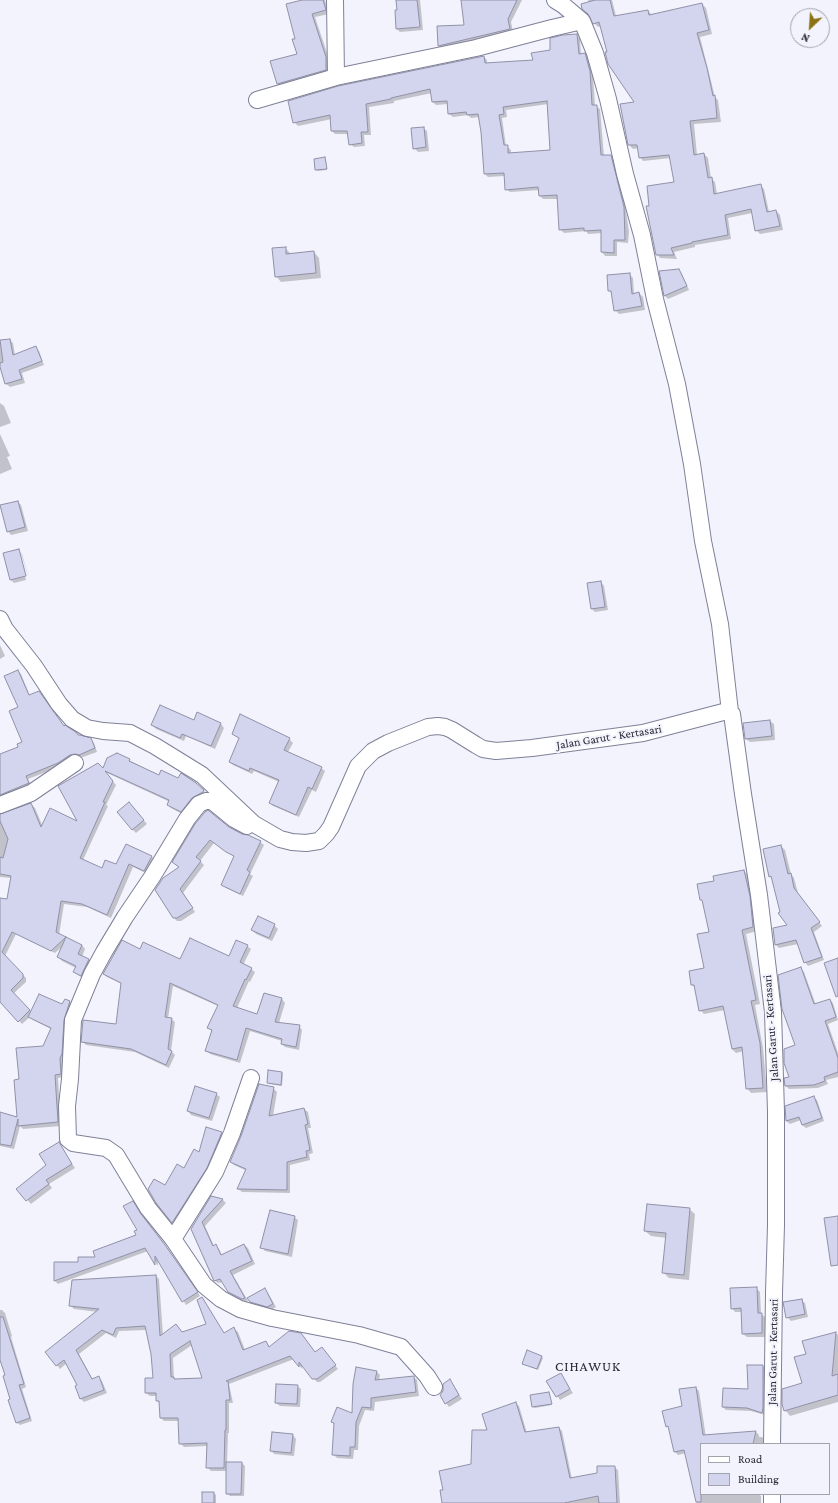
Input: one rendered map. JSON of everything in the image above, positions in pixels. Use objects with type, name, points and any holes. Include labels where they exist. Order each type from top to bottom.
[{"type":"street","points":[[335,0],[336,77]]},
{"type":"street","points":[[555,0],[564,5],[582,21],[595,53],[608,99],[625,174],[642,235],[655,299],[677,384],[692,464],[703,541],[720,624],[730,712]]},
{"type":"street","points":[[257,100],[336,77],[476,48],[582,21]]},
{"type":"street","name":"Jalan Garut - Kertasari","points":[[0,618],[5,629],[34,666],[59,704],[72,719],[87,728],[102,731],[130,733],[155,746],[202,775],[254,824],[280,839],[292,842],[306,843],[319,841],[326,834],[331,827],[358,766],[373,751],[388,743],[428,728],[438,726],[445,727],[483,749],[496,751],[532,748],[643,733],[724,712],[730,712],[733,717],[736,730],[743,794],[759,895],[773,1012],[776,1112],[776,1225],[772,1443]]},
{"type":"street","points":[[0,805],[31,792],[75,763]]},
{"type":"street","points":[[280,839],[234,820],[212,801],[206,801],[199,804],[187,819],[148,884],[107,946],[92,974],[73,1020],[67,1106],[68,1139],[73,1143],[106,1148],[116,1155],[148,1208],[173,1239],[204,1285],[221,1299],[240,1310],[272,1318],[359,1335],[401,1347],[428,1376],[434,1387]]},
{"type":"street","points":[[173,1239],[215,1172],[232,1133],[251,1078]]},
{"type":"building","points":[[302,0],[323,0],[326,10],[312,14],[326,57],[326,70],[277,84],[270,61],[297,54],[292,39],[295,39],[286,4]]},
{"type":"building","points":[[396,0],[417,0],[420,27],[396,29]]},
{"type":"building","points":[[461,0],[517,0],[508,19],[510,29],[438,46],[437,26],[464,25]]},
{"type":"building","points":[[595,0],[610,0],[614,16],[648,10],[649,15],[702,3],[709,30],[697,33],[713,96],[715,95],[717,118],[690,121],[694,155],[704,153],[708,178],[712,177],[714,194],[761,184],[767,212],[776,210],[780,226],[755,231],[751,209],[725,215],[728,235],[671,248],[674,255],[656,255],[646,206],[649,206],[647,186],[674,182],[669,155],[639,158],[637,145],[628,145],[620,104],[634,102],[608,64],[605,52],[607,52],[599,22],[593,24],[588,14],[582,9],[581,4]]},
{"type":"building","points":[[577,34],[579,54],[585,53],[590,71],[592,105],[597,105],[601,155],[611,155],[624,207],[625,240],[614,240],[614,253],[601,252],[601,230],[584,231],[584,228],[559,230],[557,195],[539,196],[538,187],[505,190],[504,173],[484,174],[478,114],[467,115],[466,112],[448,114],[447,101],[432,102],[430,89],[366,104],[368,132],[361,132],[362,143],[349,145],[347,131],[331,131],[330,115],[293,123],[288,101],[338,86],[484,56],[485,63],[533,60],[531,53],[550,50],[550,38]],"holes":[[[547,101],[550,150],[508,153],[508,145],[504,145],[499,115],[504,114],[503,107]]]},
{"type":"building","points":[[424,127],[426,147],[413,149],[411,128]]},
{"type":"building","points":[[325,157],[327,169],[315,170],[314,159]]},
{"type":"building","points":[[286,247],[286,254],[314,251],[316,273],[275,277],[272,248]]},
{"type":"building","points":[[679,269],[687,286],[664,296],[659,271]]},
{"type":"building","points":[[630,273],[632,294],[639,292],[642,306],[614,311],[611,291],[608,291],[607,275]]},
{"type":"building","points":[[10,339],[13,355],[36,346],[42,361],[19,370],[22,379],[5,384],[0,367],[0,363],[3,362],[0,340]]},
{"type":"building","points":[[18,501],[25,527],[7,532],[0,505]]},
{"type":"building","points":[[19,549],[26,576],[10,580],[3,553]]},
{"type":"building","points":[[601,581],[605,607],[591,609],[587,583]]},
{"type":"building","points":[[18,670],[29,695],[39,691],[64,726],[65,725],[78,735],[91,738],[95,748],[79,755],[70,755],[58,763],[26,776],[29,783],[0,795],[0,754],[18,747],[17,744],[22,742],[9,711],[18,707],[4,676]]},
{"type":"building","points":[[160,705],[194,720],[197,712],[221,723],[211,746],[182,734],[180,738],[151,725]]},
{"type":"building","points":[[240,714],[290,738],[284,750],[322,767],[312,789],[308,787],[296,815],[269,803],[279,780],[250,768],[249,771],[229,762],[239,738],[232,734]]},
{"type":"building","points":[[770,720],[772,736],[745,739],[743,723]]},
{"type":"building","points":[[117,753],[130,759],[129,761],[159,775],[161,770],[178,778],[181,773],[204,790],[192,798],[181,812],[167,805],[169,800],[105,771],[113,781],[80,858],[102,868],[105,860],[116,864],[126,844],[152,856],[144,871],[129,864],[107,915],[82,904],[61,901],[56,932],[66,937],[51,951],[12,932],[2,952],[23,974],[23,978],[11,990],[30,1010],[18,1022],[0,1002],[0,898],[7,899],[11,876],[0,874],[0,857],[3,858],[8,839],[0,821],[0,814],[31,803],[41,827],[50,808],[77,821],[58,786],[98,763],[103,768],[107,758]]},
{"type":"building","points":[[129,802],[144,820],[132,830],[117,812]]},
{"type":"building","points":[[208,810],[229,827],[242,834],[261,841],[247,870],[250,872],[240,894],[221,885],[234,856],[210,840],[196,857],[201,861],[180,889],[193,908],[177,918],[173,918],[155,890],[163,878],[179,867],[172,862],[195,824]]},
{"type":"building","points":[[781,845],[788,874],[791,873],[794,888],[820,922],[811,928],[822,957],[804,963],[796,940],[775,945],[773,928],[787,925],[778,913],[780,912],[771,876],[769,877],[763,849]]},
{"type":"building","points":[[744,870],[750,896],[753,927],[742,930],[756,1000],[751,1001],[760,1043],[763,1088],[746,1089],[742,1047],[732,1049],[723,1006],[699,1011],[694,985],[691,985],[689,971],[704,968],[697,934],[709,932],[697,884],[714,881],[713,876]]},
{"type":"building","points":[[258,916],[275,924],[269,938],[251,930]]},
{"type":"building","points":[[66,937],[82,945],[78,954],[89,959],[81,976],[73,972],[76,966],[57,957]]},
{"type":"building","points":[[190,938],[229,956],[236,940],[248,945],[240,962],[252,968],[246,980],[245,979],[233,1006],[257,1014],[264,993],[282,998],[275,1022],[300,1025],[296,1047],[281,1044],[282,1039],[246,1028],[237,1060],[205,1051],[212,1030],[207,1028],[218,1005],[170,983],[165,1017],[172,1018],[168,1049],[172,1051],[166,1065],[131,1049],[81,1042],[83,1020],[116,1024],[121,983],[103,974],[122,940],[140,949],[143,942],[180,959]]},
{"type":"building","points":[[838,958],[838,996],[836,997],[824,963]]},
{"type":"building","points":[[801,967],[814,1004],[830,999],[836,1017],[825,1021],[838,1058],[838,1072],[824,1077],[825,1081],[814,1085],[785,1086],[784,1078],[789,1077],[784,1063],[784,1049],[795,1045],[782,1009],[778,975]]},
{"type":"building","points":[[39,994],[62,1004],[65,999],[70,1001],[64,1020],[62,1054],[60,1058],[61,1074],[55,1075],[58,1122],[18,1126],[18,1119],[11,1146],[0,1144],[0,1112],[17,1117],[14,1080],[19,1079],[16,1048],[43,1046],[51,1028],[28,1017]]},
{"type":"building","points":[[268,1070],[282,1072],[281,1085],[267,1083]]},
{"type":"building","points":[[259,1084],[274,1087],[269,1116],[304,1108],[308,1124],[305,1125],[310,1150],[306,1151],[307,1157],[287,1162],[287,1190],[237,1189],[246,1169],[230,1162],[241,1136]]},
{"type":"building","points":[[195,1086],[217,1093],[209,1118],[187,1111]]},
{"type":"building","points":[[814,1096],[822,1118],[802,1125],[799,1117],[786,1121],[785,1106]]},
{"type":"building","points":[[206,1127],[222,1132],[207,1168],[172,1223],[156,1203],[148,1189],[154,1179],[165,1185],[177,1164],[184,1168],[194,1149],[199,1152]]},
{"type":"building","points":[[59,1142],[72,1164],[46,1180],[49,1184],[26,1201],[16,1189],[46,1165],[39,1154]]},
{"type":"building","points":[[211,1196],[223,1199],[202,1222],[213,1246],[216,1244],[221,1255],[244,1244],[252,1261],[230,1271],[245,1298],[242,1299],[228,1292],[220,1279],[214,1281],[191,1229]]},
{"type":"building","points":[[133,1201],[198,1292],[182,1302],[155,1256],[155,1265],[145,1248],[54,1281],[54,1262],[78,1262],[78,1257],[95,1257],[93,1251],[136,1235],[134,1231],[137,1230],[123,1206]]},
{"type":"building","points":[[647,1204],[690,1208],[684,1275],[662,1273],[666,1233],[644,1231]]},
{"type":"building","points":[[270,1210],[295,1216],[288,1254],[260,1248]]},
{"type":"building","points":[[838,1216],[838,1265],[831,1266],[824,1218]]},
{"type":"building","points":[[156,1275],[160,1336],[176,1324],[182,1332],[206,1324],[197,1300],[202,1297],[224,1333],[234,1327],[243,1350],[266,1341],[269,1347],[289,1331],[301,1333],[315,1352],[322,1347],[336,1365],[317,1379],[312,1379],[299,1362],[299,1367],[290,1356],[226,1381],[228,1381],[230,1400],[226,1400],[224,1468],[206,1468],[207,1443],[179,1444],[178,1418],[160,1418],[159,1401],[156,1401],[156,1393],[145,1393],[145,1378],[153,1378],[151,1354],[145,1326],[116,1328],[113,1335],[102,1330],[76,1350],[92,1379],[99,1376],[104,1390],[80,1399],[75,1386],[77,1385],[64,1360],[56,1366],[45,1352],[99,1309],[69,1306],[72,1280]],"holes":[[[190,1341],[202,1378],[174,1379],[174,1377],[171,1377],[170,1354]]]},
{"type":"building","points":[[757,1287],[758,1313],[762,1313],[762,1333],[742,1334],[741,1308],[731,1309],[730,1288]]},
{"type":"building","points":[[265,1288],[273,1304],[267,1307],[250,1302],[247,1298]]},
{"type":"building","points":[[802,1299],[805,1314],[786,1318],[783,1302]]},
{"type":"building","points":[[0,1317],[3,1317],[24,1384],[19,1385],[30,1418],[16,1423],[8,1400],[10,1399],[0,1360]]},
{"type":"building","points":[[836,1332],[832,1376],[838,1374],[838,1395],[784,1411],[782,1404],[782,1389],[802,1383],[794,1357],[806,1354],[802,1341]]},
{"type":"building","points":[[527,1350],[542,1356],[537,1369],[522,1364]]},
{"type":"building","points":[[747,1365],[763,1365],[762,1413],[747,1408],[722,1407],[723,1388],[748,1389]]},
{"type":"building","points":[[356,1367],[377,1371],[375,1380],[414,1376],[416,1392],[371,1398],[371,1408],[362,1407],[356,1422],[355,1447],[350,1447],[350,1456],[332,1455],[334,1423],[331,1422],[337,1407],[352,1413],[353,1384]]},
{"type":"building","points":[[561,1373],[570,1389],[556,1397],[546,1381]]},
{"type":"building","points":[[450,1379],[459,1395],[445,1404],[440,1395],[443,1391],[443,1384]]},
{"type":"building","points":[[276,1384],[298,1385],[297,1404],[275,1403]]},
{"type":"building","points":[[696,1387],[703,1435],[756,1431],[753,1443],[700,1443],[701,1502],[696,1502],[684,1450],[674,1452],[668,1426],[666,1427],[662,1411],[682,1406],[679,1389]]},
{"type":"building","points":[[549,1392],[552,1404],[532,1407],[530,1395]]},
{"type":"building","points":[[516,1402],[525,1432],[559,1427],[570,1478],[597,1473],[597,1466],[615,1466],[617,1503],[599,1503],[598,1496],[564,1503],[442,1503],[440,1490],[443,1490],[439,1471],[471,1464],[472,1430],[487,1430],[482,1414]]},
{"type":"building","points":[[272,1432],[293,1434],[291,1453],[270,1451]]},
{"type":"building","points":[[226,1462],[242,1462],[241,1494],[226,1494]]},
{"type":"building","points":[[202,1492],[214,1492],[214,1503],[202,1503]]},
{"type":"district","name":"CIHAWUK","points":[[588,1367]]}]
